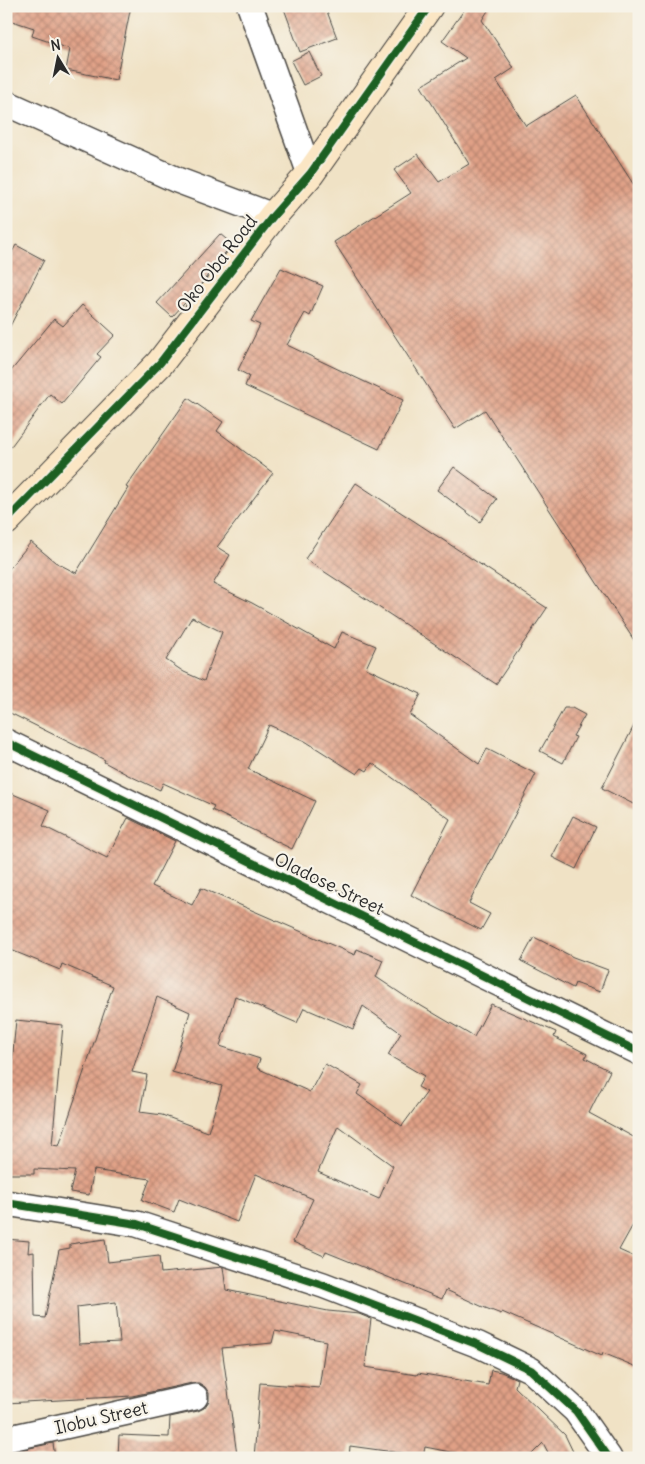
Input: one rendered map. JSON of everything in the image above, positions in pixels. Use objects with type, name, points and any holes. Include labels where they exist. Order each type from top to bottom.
[{"type":"street","points":[[250,6],[310,174]]},
{"type":"street","name":"Oko Oba Road","points":[[6,521],[160,363],[273,216],[310,174],[429,6]]},
{"type":"street","points":[[6,103],[177,180],[273,216]]},
{"type":"street","name":"Oladose Street","points":[[6,742],[639,1052]]},
{"type":"street","points":[[6,1203],[137,1224],[323,1285],[479,1345],[531,1370],[576,1411],[609,1458]]},
{"type":"street","name":"Ilobu Street","points":[[6,1439],[195,1397]]},
{"type":"building","points":[[6,6],[131,6],[116,80],[66,70],[70,49],[32,36],[34,28],[6,19]]},
{"type":"building","points":[[283,6],[325,6],[337,38],[300,52]]},
{"type":"building","points":[[467,6],[491,6],[482,20],[514,68],[496,80],[526,126],[576,95],[639,193],[639,648],[485,410],[455,429],[334,242],[411,193],[394,170],[418,154],[439,182],[469,164],[421,86],[466,58],[442,41]]},
{"type":"building","points":[[309,52],[321,76],[303,85],[291,61]]},
{"type":"building","points":[[220,234],[232,244],[194,293],[172,317],[157,303]]},
{"type":"building","points":[[16,245],[44,260],[6,334],[6,263]]},
{"type":"building","points":[[281,268],[323,286],[310,316],[305,313],[287,345],[403,400],[379,449],[245,386],[249,376],[238,370],[260,325],[251,321]]},
{"type":"building","points":[[82,305],[115,335],[97,354],[101,357],[62,404],[50,394],[6,453],[6,377],[54,319],[63,326]]},
{"type":"building","points":[[188,398],[223,422],[217,431],[273,473],[217,547],[230,555],[213,584],[252,603],[334,649],[342,632],[376,646],[366,668],[421,694],[410,715],[479,764],[487,749],[536,774],[469,903],[490,914],[481,930],[411,895],[450,819],[372,763],[367,771],[362,768],[357,774],[305,741],[269,725],[248,769],[315,801],[292,849],[212,810],[214,806],[163,783],[160,790],[104,762],[105,760],[6,711],[6,572],[31,542],[55,562],[76,573],[128,488],[126,487]],"holes":[[[192,617],[222,632],[204,681],[184,672],[166,660]]]},
{"type":"building","points":[[454,467],[497,499],[480,522],[437,490]]},
{"type":"building","points":[[356,483],[547,608],[496,684],[305,559]]},
{"type":"building","points":[[564,708],[572,708],[585,715],[573,736],[576,737],[563,763],[540,751]]},
{"type":"building","points":[[639,716],[639,807],[602,788]]},
{"type":"building","points":[[6,791],[50,810],[43,826],[107,858],[128,818],[175,841],[152,886],[192,905],[201,888],[355,955],[357,949],[383,960],[376,977],[418,1005],[474,1037],[491,1004],[556,1032],[554,1037],[587,1054],[585,1058],[610,1071],[589,1113],[639,1140],[639,1214],[619,1250],[639,1259],[639,1368],[603,1353],[602,1356],[502,1312],[501,1314],[483,1307],[446,1290],[442,1299],[326,1252],[324,1256],[293,1242],[313,1199],[256,1174],[237,1222],[179,1199],[174,1212],[142,1200],[150,1179],[94,1170],[89,1195],[70,1192],[75,1171],[34,1169],[34,1174],[6,1174],[6,1126],[16,1020],[63,1025],[52,1145],[59,1146],[113,986],[62,964],[60,970],[6,948]],"holes":[[[235,996],[297,1023],[304,1008],[353,1029],[363,1006],[401,1033],[388,1055],[424,1076],[418,1087],[427,1092],[402,1126],[357,1094],[362,1085],[325,1064],[310,1092],[257,1068],[260,1059],[220,1046]],[[157,997],[190,1012],[172,1072],[222,1086],[208,1132],[162,1115],[140,1112],[147,1075],[132,1072]],[[338,1126],[393,1166],[379,1199],[318,1172]]]},
{"type":"building","points":[[573,816],[596,827],[576,869],[552,857]]},
{"type":"building","points":[[534,937],[573,957],[608,970],[600,992],[575,983],[573,988],[521,961]]},
{"type":"building","points":[[6,1239],[29,1241],[28,1253],[34,1252],[35,1317],[45,1318],[59,1250],[70,1248],[70,1244],[105,1239],[108,1262],[159,1256],[161,1273],[223,1267],[226,1290],[328,1311],[359,1314],[371,1319],[365,1367],[417,1375],[418,1373],[488,1385],[491,1370],[517,1379],[515,1387],[565,1435],[576,1458],[551,1458],[543,1443],[528,1458],[481,1458],[425,1447],[423,1456],[350,1446],[349,1458],[254,1458],[260,1383],[319,1388],[326,1341],[275,1331],[272,1343],[222,1348],[237,1455],[206,1456],[206,1458],[118,1458],[119,1435],[169,1437],[170,1417],[204,1408],[209,1401],[209,1393],[199,1383],[132,1396],[6,1403]],"holes":[[[116,1302],[120,1342],[79,1344],[77,1307]]]},
{"type":"building","points":[[53,1443],[55,1458],[6,1458],[6,1453]]},
{"type":"cycle path","points":[[6,521],[160,363],[273,216],[310,174],[429,6]]},
{"type":"cycle path","points":[[6,742],[639,1052]]},
{"type":"cycle path","points":[[6,1203],[137,1224],[323,1285],[479,1345],[531,1370],[576,1411],[609,1458]]}]
